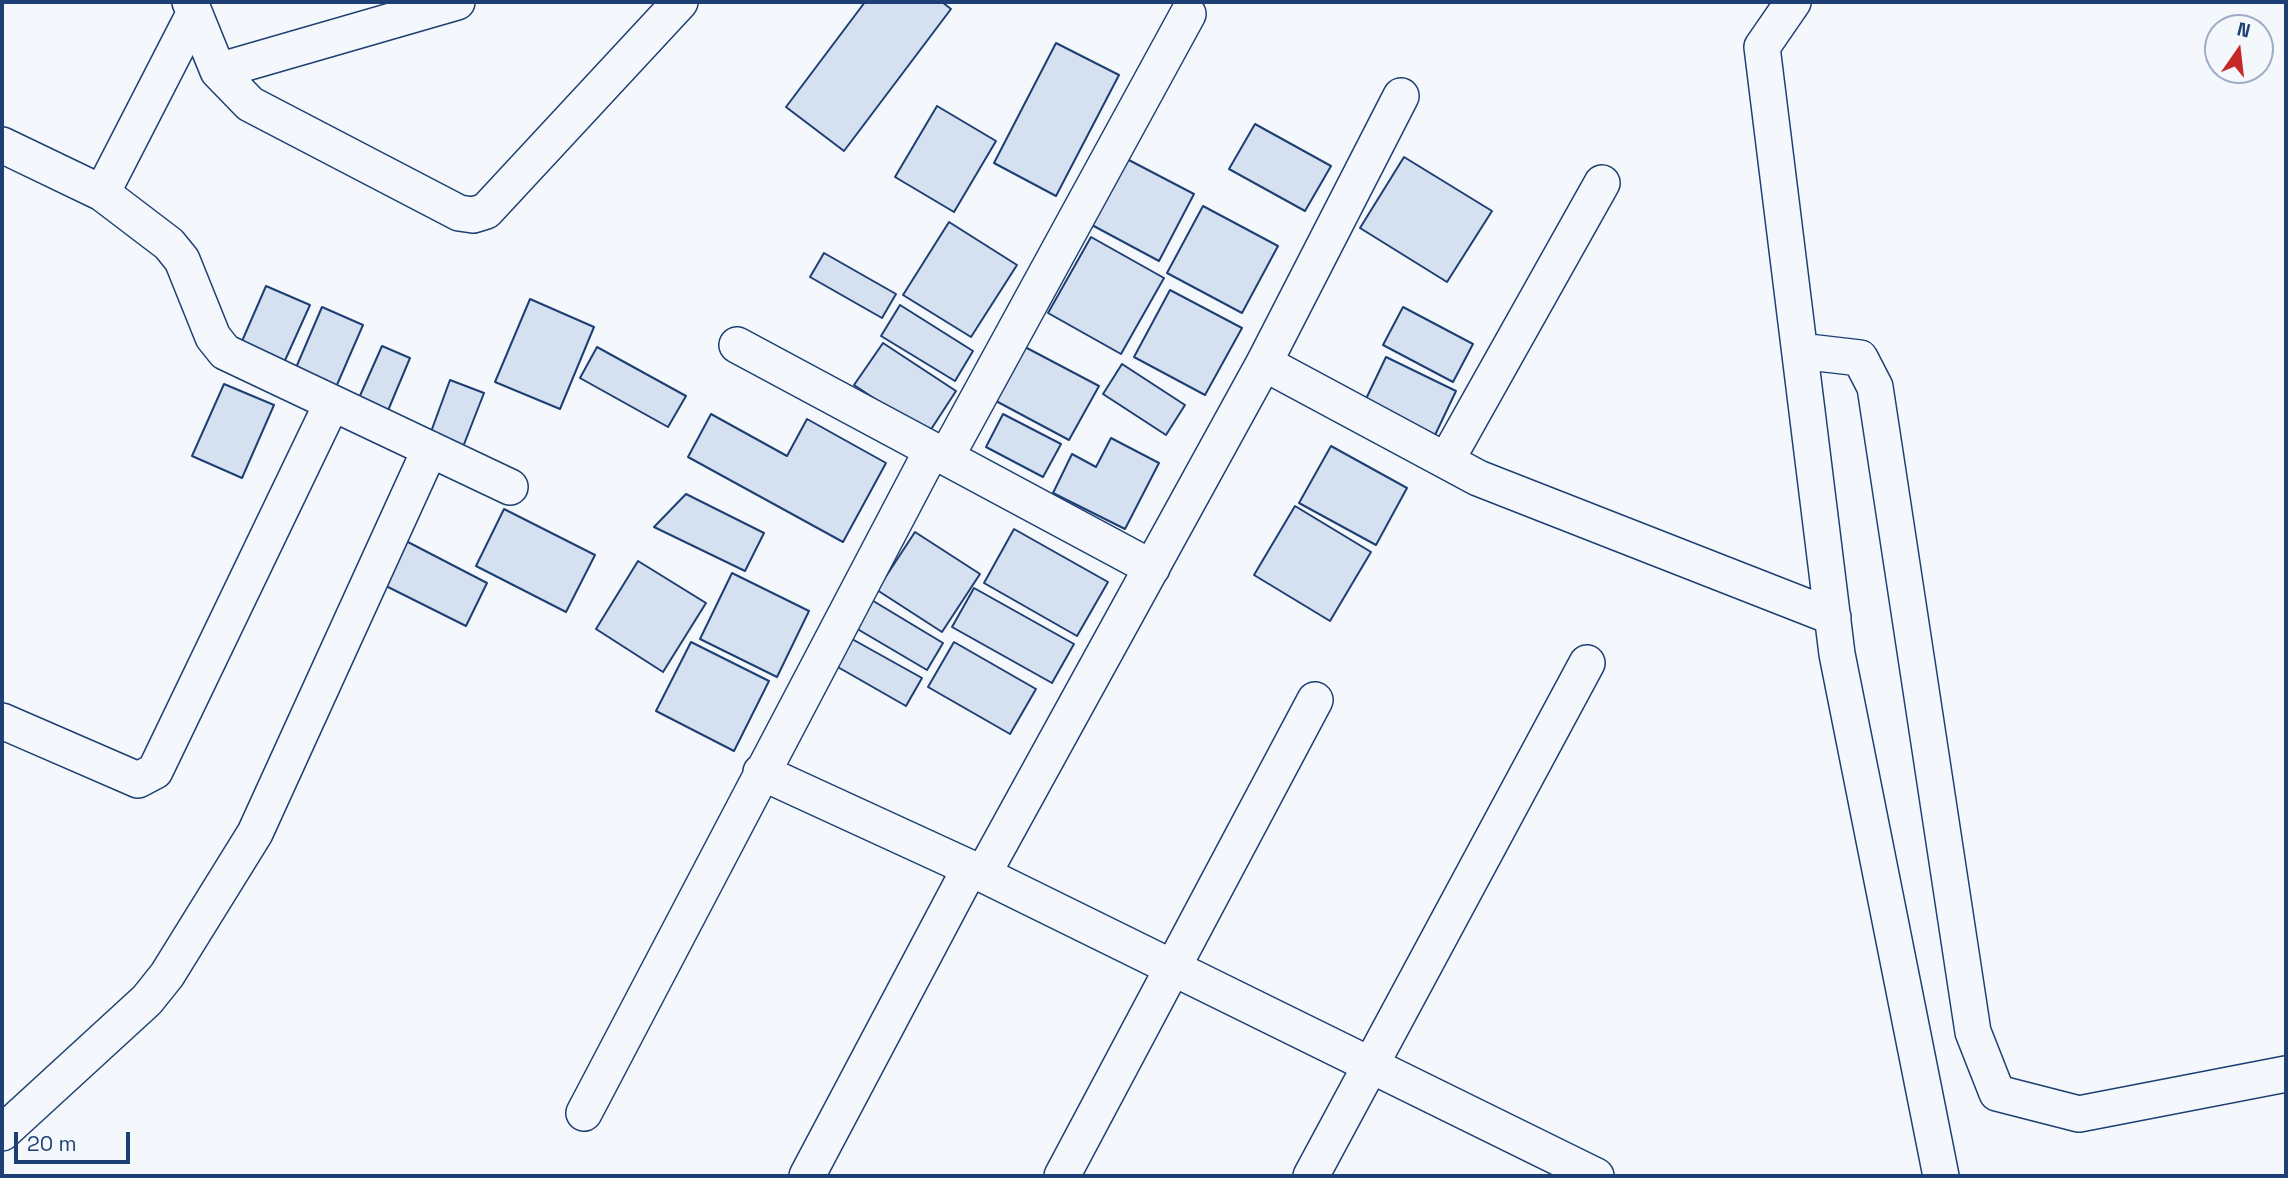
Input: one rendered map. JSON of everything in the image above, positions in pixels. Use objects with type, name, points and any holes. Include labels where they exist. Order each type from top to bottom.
[{"type":"street","points":[[192,8],[218,71],[250,104],[459,213],[473,215],[486,211],[680,2]]},
{"type":"street","points":[[1793,2],[1762,47],[1837,654],[1941,1176]]},
{"type":"street","points":[[218,71],[437,5]]},
{"type":"street","points":[[102,193],[192,8]]},
{"type":"street","points":[[584,1113],[761,772],[1188,14]]},
{"type":"street","points":[[807,1176],[976,871],[1152,568],[1264,363],[1401,96]]},
{"type":"street","points":[[2,145],[102,193],[169,244],[182,260],[213,337],[225,352],[510,487]]},
{"type":"street","points":[[1446,461],[1602,183]]},
{"type":"street","points":[[737,345],[1152,568]]},
{"type":"street","points":[[1800,352],[1860,358],[1875,387],[1973,1032],[1997,1093],[2079,1114],[2286,1074]]},
{"type":"street","points":[[1264,363],[1499,487],[1833,617]]},
{"type":"street","points":[[2,721],[138,780],[155,771],[332,403]]},
{"type":"street","points":[[2,1133],[148,1000],[167,975],[255,833],[430,449]]},
{"type":"street","points":[[1311,1176],[1587,663]]},
{"type":"street","points":[[1062,1176],[1315,700]]},
{"type":"street","points":[[761,772],[976,871],[1371,1065],[1576,1172]]},
{"type":"building","points":[[865,2],[942,2],[951,9],[844,151],[786,107]]},
{"type":"building","points":[[1056,43],[1119,75],[1056,196],[994,163]]},
{"type":"building","points":[[937,106],[996,141],[954,212],[895,177]]},
{"type":"building","points":[[1255,124],[1331,166],[1305,211],[1229,169]]},
{"type":"building","points":[[1404,157],[1492,211],[1447,282],[1360,228]]},
{"type":"building","points":[[1125,158],[1194,194],[1159,261],[1090,224]]},
{"type":"building","points":[[1203,206],[1278,246],[1242,313],[1167,273]]},
{"type":"building","points":[[949,222],[1017,265],[971,337],[903,295]]},
{"type":"building","points":[[1091,237],[1164,278],[1121,354],[1048,313]]},
{"type":"building","points":[[824,253],[896,294],[882,318],[810,277]]},
{"type":"building","points":[[266,286],[310,305],[282,367],[239,348]]},
{"type":"building","points":[[1170,290],[1242,328],[1205,395],[1134,357]]},
{"type":"building","points":[[530,299],[594,327],[560,409],[495,382]]},
{"type":"building","points":[[900,305],[973,351],[955,381],[881,336]]},
{"type":"building","points":[[322,307],[363,325],[333,394],[292,377]]},
{"type":"building","points":[[1403,307],[1473,344],[1453,382],[1383,345]]},
{"type":"building","points":[[883,343],[956,391],[928,434],[854,385]]},
{"type":"building","points":[[382,346],[410,358],[384,420],[355,407]]},
{"type":"building","points":[[597,347],[686,396],[668,427],[580,378]]},
{"type":"building","points":[[1025,347],[1099,386],[1069,440],[996,401]]},
{"type":"building","points":[[1386,357],[1456,391],[1435,435],[1365,401]]},
{"type":"building","points":[[1122,364],[1185,405],[1166,435],[1103,394]]},
{"type":"building","points":[[450,380],[484,393],[461,452],[428,440]]},
{"type":"building","points":[[224,384],[274,405],[242,478],[192,456]]},
{"type":"building","points":[[711,414],[787,456],[807,419],[886,463],[843,542],[688,457]]},
{"type":"building","points":[[1003,414],[1061,444],[1043,477],[986,447]]},
{"type":"building","points":[[1111,438],[1159,463],[1125,529],[1053,493],[1072,454],[1096,467]]},
{"type":"building","points":[[1331,446],[1407,488],[1376,545],[1299,503]]},
{"type":"building","points":[[686,494],[764,533],[745,571],[654,527]]},
{"type":"building","points":[[1295,506],[1371,552],[1330,621],[1254,575]]},
{"type":"building","points":[[504,509],[595,555],[566,612],[476,566]]},
{"type":"building","points":[[1014,529],[1108,582],[1077,636],[984,583]]},
{"type":"building","points":[[915,532],[980,574],[942,632],[877,590]]},
{"type":"building","points":[[406,541],[487,583],[466,626],[384,585]]},
{"type":"building","points":[[638,561],[706,603],[663,672],[596,629]]},
{"type":"building","points":[[732,573],[809,611],[777,677],[700,639]]},
{"type":"building","points":[[974,588],[1074,644],[1052,683],[952,627]]},
{"type":"building","points":[[870,599],[943,643],[927,670],[854,627]]},
{"type":"building","points":[[852,639],[922,678],[906,706],[836,666]]},
{"type":"building","points":[[691,642],[769,681],[734,751],[656,711]]},
{"type":"building","points":[[954,642],[1036,689],[1010,734],[928,687]]}]
